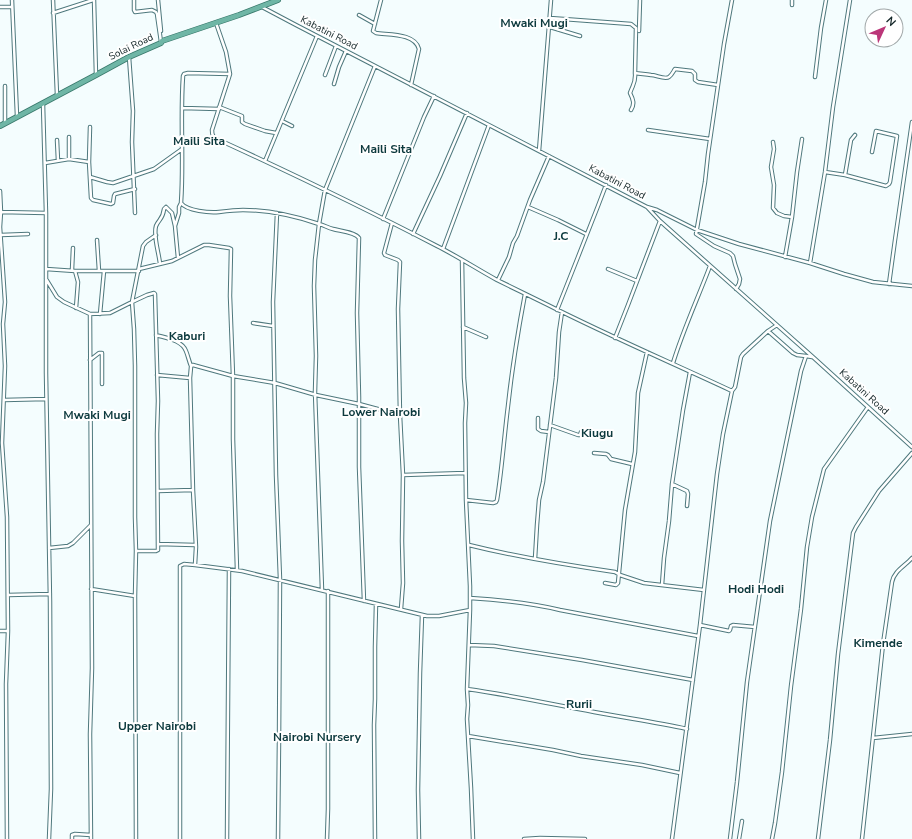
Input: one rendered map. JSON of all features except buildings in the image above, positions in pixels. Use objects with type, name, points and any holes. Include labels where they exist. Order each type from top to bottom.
[{"type":"highway","name":"Solai Road","points":[[0,126],[129,57],[162,42],[278,0]]},
{"type":"street","points":[[12,0],[17,116]]},
{"type":"street","points":[[53,0],[57,95]]},
{"type":"street","points":[[53,13],[93,0],[96,75]]},
{"type":"street","points":[[134,0],[135,12],[152,10],[156,12],[162,42]]},
{"type":"street","points":[[158,0],[162,42]]},
{"type":"street","points":[[381,0],[373,31],[376,33],[408,37],[415,41],[418,45],[419,49],[411,85]]},
{"type":"street","points":[[539,151],[551,0]]},
{"type":"street","points":[[639,31],[640,0]]},
{"type":"street","points":[[732,0],[724,44],[705,182],[696,234],[733,256],[740,279],[740,284],[736,289]]},
{"type":"street","points":[[792,0],[792,5]]},
{"type":"street","points":[[815,77],[826,0]]},
{"type":"street","points":[[810,263],[850,0]]},
{"type":"street","name":"Kabatini Road","points":[[261,6],[647,207],[660,221],[912,447]]},
{"type":"street","points":[[0,7],[12,7]]},
{"type":"street","points":[[358,15],[375,24]]},
{"type":"street","points":[[550,18],[631,24],[636,28],[636,79],[630,92],[634,102],[631,110]]},
{"type":"street","points":[[216,23],[226,52],[230,74],[212,130],[214,137],[392,223],[557,310],[732,391]]},
{"type":"street","points":[[550,27],[580,36]]},
{"type":"street","points":[[264,161],[317,36]]},
{"type":"street","points":[[325,75],[336,46]]},
{"type":"street","points":[[334,84],[346,51]]},
{"type":"street","points":[[129,57],[133,111],[132,142],[135,213]]},
{"type":"street","points":[[322,590],[316,395],[315,260],[325,190],[375,66]]},
{"type":"street","points":[[635,73],[643,75],[652,74],[668,78],[675,69],[692,71],[695,74],[695,80],[698,82],[718,85]]},
{"type":"street","points":[[178,258],[175,226],[181,203],[182,189],[183,76],[184,74],[188,73],[230,74]]},
{"type":"street","points":[[5,86],[4,107],[6,123]]},
{"type":"street","points":[[383,219],[434,96]]},
{"type":"street","points":[[43,103],[46,213],[46,399],[50,594],[50,839]]},
{"type":"street","points":[[182,108],[219,108],[242,116],[242,121],[245,124],[264,131],[276,133]]},
{"type":"street","points":[[413,234],[435,188],[467,113]]},
{"type":"street","points":[[282,121],[292,126]]},
{"type":"street","points":[[890,284],[912,122]]},
{"type":"street","points":[[442,249],[489,125]]},
{"type":"street","points":[[90,126],[89,162],[91,198],[112,204],[115,194],[135,189]]},
{"type":"street","points":[[648,130],[710,138]]},
{"type":"street","points":[[825,172],[845,175],[886,186],[889,184],[891,178],[897,136],[876,131],[872,152]]},
{"type":"street","points":[[845,175],[851,140],[855,135]]},
{"type":"street","points":[[69,137],[69,159]]},
{"type":"street","points":[[785,257],[792,217],[802,139]]},
{"type":"street","points":[[57,140],[58,161]]},
{"type":"street","points":[[773,142],[774,149],[771,167],[774,185],[773,208],[777,213],[792,217]]},
{"type":"street","points":[[90,177],[113,183],[156,168],[182,149]]},
{"type":"street","points":[[498,280],[509,257],[513,243],[549,156]]},
{"type":"street","points":[[45,163],[69,159],[89,162]]},
{"type":"street","points":[[557,310],[606,185]]},
{"type":"street","points":[[0,191],[0,228],[5,302],[3,324],[5,360],[2,443],[8,595],[6,684],[7,839]]},
{"type":"street","points":[[181,203],[183,206],[210,212],[245,210],[262,211],[319,224],[355,235],[359,238],[357,313],[360,397],[359,467],[364,601]]},
{"type":"street","points":[[160,264],[156,235],[157,225],[166,207],[176,220]]},
{"type":"street","points":[[528,207],[586,234]]},
{"type":"street","points":[[647,207],[657,210],[696,230],[739,244],[873,282],[912,286]]},
{"type":"street","points":[[1,212],[46,213]]},
{"type":"street","points":[[277,214],[274,263],[273,326],[280,579],[278,839]]},
{"type":"street","points":[[615,338],[660,221]]},
{"type":"street","points":[[392,223],[384,253],[385,255],[400,262],[398,301],[400,415],[403,475],[403,583],[401,609]]},
{"type":"street","points":[[1,236],[28,234]]},
{"type":"street","points":[[136,839],[136,551],[134,330],[132,302],[144,245],[156,235]]},
{"type":"street","points":[[97,240],[99,271]]},
{"type":"street","points":[[46,269],[74,271],[139,270],[172,261],[207,245],[231,249],[230,296],[233,376],[232,426],[237,570]]},
{"type":"street","points":[[72,248],[74,271],[78,282],[76,308]]},
{"type":"street","points":[[462,260],[464,378],[466,403],[465,473],[470,598],[467,689],[473,839]]},
{"type":"street","points":[[673,363],[681,338],[710,266]]},
{"type":"street","points":[[608,268],[637,281]]},
{"type":"street","points":[[100,314],[104,271]]},
{"type":"street","points":[[46,279],[57,297],[64,302],[90,314],[110,313],[147,295],[153,293],[155,294],[158,401],[158,550],[136,551]]},
{"type":"street","points":[[466,500],[493,504],[497,500],[508,405],[525,294]]},
{"type":"street","points":[[535,559],[539,506],[556,378],[562,312]]},
{"type":"street","points":[[90,314],[92,668],[90,734],[91,839]]},
{"type":"street","points":[[253,323],[273,326]]},
{"type":"street","points":[[672,839],[723,434],[741,357],[768,331],[777,325]]},
{"type":"street","points":[[463,327],[486,337]]},
{"type":"street","points":[[768,331],[793,353],[814,358]]},
{"type":"street","points":[[156,335],[182,345],[186,350],[191,366],[193,490],[196,545],[195,565]]},
{"type":"street","points":[[605,583],[618,583],[625,510],[635,446],[638,393],[648,352]]},
{"type":"street","points":[[90,361],[102,353],[102,384]]},
{"type":"street","points":[[730,839],[747,682],[770,521],[796,392],[806,356]]},
{"type":"street","points":[[191,366],[193,365],[233,376],[275,383],[316,395],[359,404],[400,415]]},
{"type":"street","points":[[662,585],[672,484],[690,372]]},
{"type":"street","points":[[157,375],[190,378]]},
{"type":"street","points":[[4,400],[46,399]]},
{"type":"street","points":[[772,839],[782,772],[807,548],[812,517],[824,469],[868,407]]},
{"type":"street","points":[[538,418],[538,429],[549,432]]},
{"type":"street","points":[[550,425],[578,435],[580,435],[581,432]]},
{"type":"street","points":[[594,453],[606,454],[611,459],[632,464]]},
{"type":"street","points":[[818,839],[853,533],[879,491],[912,454]]},
{"type":"street","points":[[403,475],[465,473]]},
{"type":"street","points":[[672,484],[687,491],[687,506]]},
{"type":"street","points":[[158,491],[193,490]]},
{"type":"street","points":[[0,497],[5,498]]},
{"type":"street","points":[[49,548],[70,545],[91,525]]},
{"type":"street","points":[[158,544],[196,545]]},
{"type":"street","points":[[469,545],[577,567],[614,572],[644,583],[704,590]]},
{"type":"street","points":[[862,839],[883,644],[892,582],[896,574],[912,558]]},
{"type":"street","points":[[180,839],[180,566],[184,564],[237,570],[280,579],[376,604],[434,617],[470,610]]},
{"type":"street","points":[[227,839],[229,569]]},
{"type":"street","points":[[91,589],[135,596]]},
{"type":"street","points":[[327,839],[328,591]]},
{"type":"street","points":[[8,595],[50,594]]},
{"type":"street","points":[[470,598],[540,605],[698,636]]},
{"type":"street","points":[[375,839],[374,725],[376,604]]},
{"type":"street","points":[[419,839],[418,790],[422,615]]},
{"type":"street","points":[[700,625],[729,631],[731,625],[733,624],[755,627]]},
{"type":"street","points":[[0,631],[8,631]]},
{"type":"street","points":[[469,645],[494,646],[693,680]]},
{"type":"street","points":[[467,689],[531,699],[687,729]]},
{"type":"street","points":[[873,738],[912,734]]},
{"type":"street","points":[[468,736],[642,765],[680,774]]},
{"type":"street","points":[[739,839],[742,821]]},
{"type":"street","points":[[72,839],[72,835],[75,834],[91,834]]},
{"type":"street","points":[[524,839],[585,839]]},
{"type":"district","name":"Mwaki Mugi","points":[[534,23]]},
{"type":"district","name":"Maili Sita","points":[[199,141]]},
{"type":"district","name":"Maili Sita","points":[[386,149]]},
{"type":"district","name":"J.C","points":[[561,236]]},
{"type":"district","name":"Kaburi","points":[[187,336]]},
{"type":"district","name":"Lower Nairobi","points":[[381,412]]},
{"type":"district","name":"Mwaki Mugi","points":[[97,415]]},
{"type":"district","name":"Kiugu","points":[[597,433]]},
{"type":"district","name":"Hodi Hodi","points":[[756,589]]},
{"type":"district","name":"Kimende","points":[[878,643]]},
{"type":"district","name":"Rurii","points":[[579,704]]},
{"type":"district","name":"Upper Nairobi","points":[[157,726]]},
{"type":"district","name":"Nairobi Nursery","points":[[317,737]]}]
